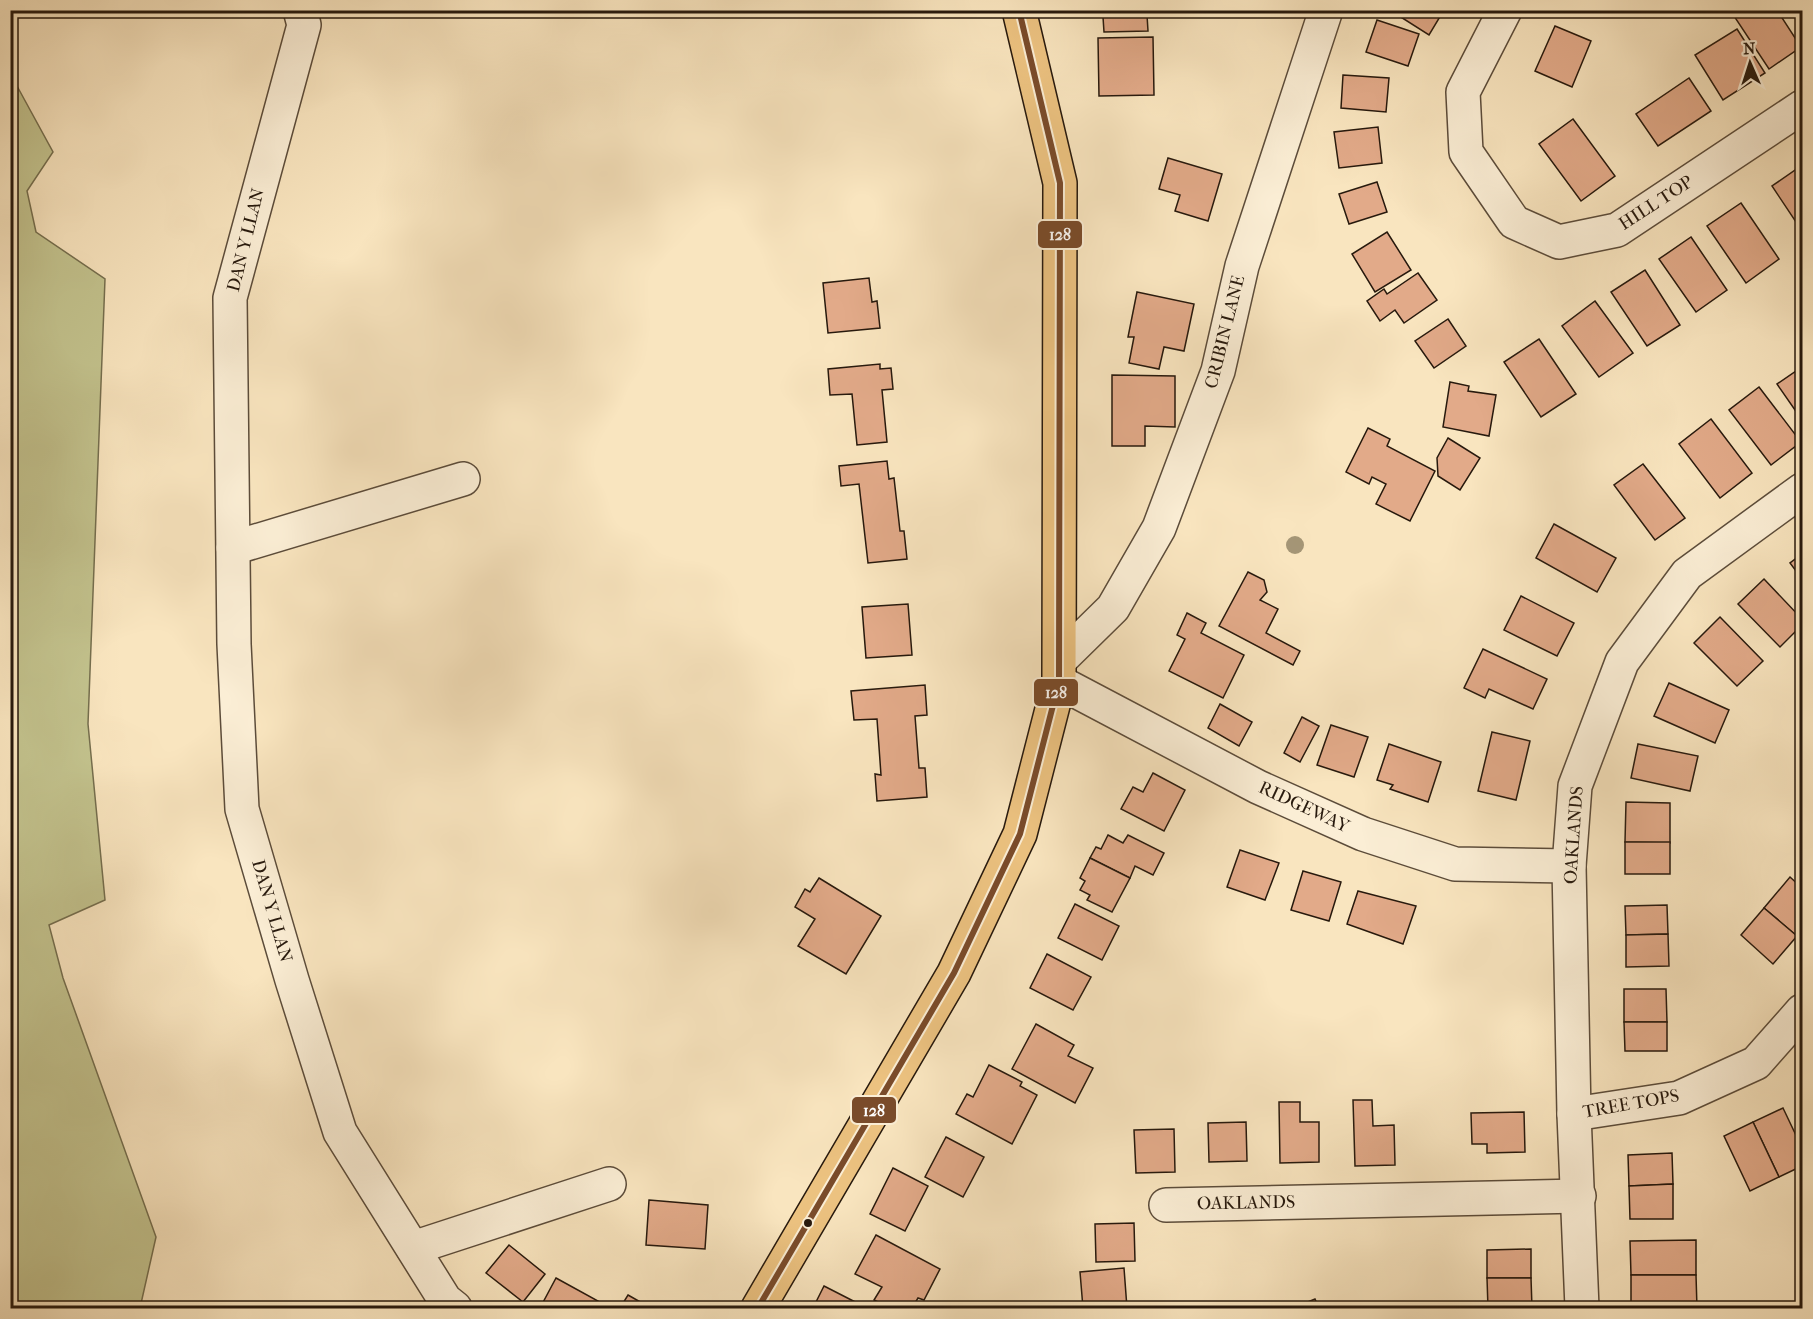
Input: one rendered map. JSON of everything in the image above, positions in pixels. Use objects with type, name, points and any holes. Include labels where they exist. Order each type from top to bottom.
[{"type":"main road","points":[[758,1308],[954,973],[1020,834],[1060,671],[1060,183],[1019,10]]},
{"type":"street","name":"DAN Y LLAN","points":[[300,10],[304,25],[230,298],[234,644],[242,809],[292,980],[340,1132],[445,1300],[455,1308]]},
{"type":"street","name":"CRIBIN LANE","points":[[1060,671],[1113,608],[1159,528],[1218,371],[1242,266],[1326,10]]},
{"type":"street","name":"HILL TOP","points":[[1505,10],[1463,92],[1466,152],[1514,222],[1559,243],[1617,230],[1803,107]]},
{"type":"street","points":[[233,548],[464,479]]},
{"type":"street","name":"OAKLANDS","points":[[1582,1308],[1574,1114],[1569,866],[1575,786],[1622,662],[1687,574],[1803,490]]},
{"type":"street","name":"RIDGEWAY","points":[[1060,671],[1258,787],[1362,834],[1455,864],[1569,866]]},
{"type":"street","name":"TREE TOPS","points":[[1574,1114],[1678,1098],[1756,1063],[1803,1011]]},
{"type":"street","points":[[413,1248],[609,1184]]},
{"type":"street","name":"OAKLANDS","points":[[1166,1205],[1579,1196]]},
{"type":"green space","points":[[11,75],[53,152],[27,191],[36,232],[105,279],[88,724],[105,900],[49,925],[63,978],[156,1237],[140,1308],[11,1308]]},
{"type":"building","points":[[1399,10],[1444,10],[1429,35],[1396,14]]},
{"type":"building","points":[[1736,10],[1777,10],[1801,47],[1769,69],[1732,13]]},
{"type":"building","points":[[1147,15],[1148,31],[1104,32],[1103,17]]},
{"type":"building","points":[[1377,20],[1419,34],[1408,66],[1366,52]]},
{"type":"building","points":[[1555,26],[1591,41],[1572,87],[1535,71]]},
{"type":"building","points":[[1737,29],[1765,73],[1723,100],[1695,55]]},
{"type":"building","points":[[1153,37],[1154,95],[1099,96],[1098,38]]},
{"type":"building","points":[[1343,75],[1389,78],[1386,112],[1341,108]]},
{"type":"building","points":[[1689,78],[1711,111],[1658,146],[1636,114]]},
{"type":"building","points":[[1573,119],[1615,176],[1581,201],[1539,144]]},
{"type":"building","points":[[1378,127],[1382,163],[1339,168],[1334,132]]},
{"type":"building","points":[[1168,158],[1222,174],[1208,221],[1175,211],[1180,195],[1159,189]]},
{"type":"building","points":[[1801,166],[1802,169],[1802,231],[1772,186]]},
{"type":"building","points":[[1377,182],[1387,212],[1349,224],[1339,194]]},
{"type":"building","points":[[1741,203],[1779,259],[1746,283],[1707,226]]},
{"type":"building","points":[[1387,232],[1411,270],[1375,292],[1352,254]]},
{"type":"building","points":[[1691,237],[1727,290],[1696,312],[1659,259]]},
{"type":"building","points":[[1645,270],[1680,325],[1647,346],[1611,292]]},
{"type":"building","points":[[1418,273],[1437,300],[1404,323],[1395,310],[1380,321],[1367,301],[1384,289],[1387,294]]},
{"type":"building","points":[[869,278],[872,302],[877,301],[880,328],[828,333],[823,283]]},
{"type":"building","points":[[1137,292],[1194,304],[1184,351],[1164,347],[1159,369],[1129,363],[1134,337],[1128,337]]},
{"type":"building","points":[[1595,301],[1633,353],[1599,377],[1562,326]]},
{"type":"building","points":[[1448,319],[1466,346],[1434,368],[1415,341]]},
{"type":"building","points":[[1539,339],[1576,394],[1541,417],[1504,362]]},
{"type":"building","points":[[880,364],[880,369],[891,368],[893,389],[882,390],[887,442],[857,445],[852,394],[830,395],[828,369]]},
{"type":"building","points":[[1802,367],[1802,420],[1777,384]]},
{"type":"building","points":[[1112,375],[1175,376],[1175,427],[1145,426],[1145,446],[1112,446]]},
{"type":"building","points":[[1450,382],[1469,386],[1468,391],[1496,395],[1489,436],[1443,427]]},
{"type":"building","points":[[1759,387],[1801,442],[1771,465],[1729,410]]},
{"type":"building","points":[[1711,419],[1752,473],[1720,498],[1679,444]]},
{"type":"building","points":[[1368,428],[1390,439],[1387,446],[1435,471],[1410,521],[1376,504],[1386,484],[1372,477],[1369,484],[1346,472]]},
{"type":"building","points":[[1448,438],[1480,458],[1460,490],[1438,476],[1437,458]]},
{"type":"building","points":[[887,461],[889,479],[894,478],[900,531],[904,531],[907,559],[868,563],[859,484],[841,486],[839,466]]},
{"type":"building","points":[[1643,464],[1685,518],[1655,540],[1614,485]]},
{"type":"building","points":[[1554,524],[1616,558],[1597,592],[1536,558]]},
{"type":"building","points":[[1802,554],[1802,579],[1790,563]]},
{"type":"building","points":[[1248,572],[1264,580],[1267,592],[1260,600],[1278,609],[1266,633],[1300,651],[1293,665],[1219,626]]},
{"type":"building","points":[[1764,579],[1802,619],[1802,625],[1780,647],[1738,604]]},
{"type":"building","points":[[1521,596],[1574,623],[1557,656],[1504,630]]},
{"type":"building","points":[[908,604],[912,655],[866,658],[862,607]]},
{"type":"building","points":[[1187,613],[1206,623],[1201,633],[1244,655],[1223,698],[1169,671],[1185,639],[1177,635]]},
{"type":"building","points":[[1720,617],[1763,661],[1737,686],[1694,643]]},
{"type":"building","points":[[1483,649],[1547,679],[1533,709],[1489,689],[1485,698],[1464,688]]},
{"type":"building","points":[[1669,683],[1729,710],[1715,743],[1654,716]]},
{"type":"building","points":[[925,685],[927,715],[915,716],[919,768],[925,768],[927,797],[877,801],[875,774],[881,775],[877,719],[854,720],[851,691]]},
{"type":"building","points":[[1220,704],[1252,722],[1239,746],[1208,728]]},
{"type":"building","points":[[1302,717],[1319,726],[1300,762],[1284,753]]},
{"type":"building","points":[[1331,725],[1368,737],[1354,777],[1317,765]]},
{"type":"building","points":[[1492,732],[1530,741],[1516,800],[1478,791]]},
{"type":"building","points":[[1389,744],[1441,762],[1428,802],[1390,789],[1393,785],[1377,780]]},
{"type":"building","points":[[1638,744],[1698,756],[1690,791],[1631,778]]},
{"type":"building","points":[[1153,773],[1185,790],[1164,831],[1121,809],[1133,787],[1143,792]]},
{"type":"building","points":[[1626,802],[1670,803],[1670,843],[1625,842]]},
{"type":"building","points":[[1108,835],[1123,843],[1128,835],[1164,853],[1153,875],[1135,866],[1130,878],[1090,858],[1096,847],[1101,849]]},
{"type":"building","points":[[1625,842],[1670,842],[1670,874],[1625,874]]},
{"type":"building","points":[[1240,850],[1279,863],[1265,900],[1227,887]]},
{"type":"building","points":[[1090,858],[1130,878],[1112,912],[1087,900],[1090,895],[1080,890],[1085,881],[1080,878]]},
{"type":"building","points":[[1303,871],[1341,882],[1329,921],[1291,910]]},
{"type":"building","points":[[1790,877],[1802,888],[1802,930],[1797,936],[1764,908]]},
{"type":"building","points":[[819,878],[881,916],[846,974],[798,946],[815,919],[795,907],[805,889],[810,892]]},
{"type":"building","points":[[1358,891],[1416,906],[1403,944],[1347,924]]},
{"type":"building","points":[[1075,904],[1119,926],[1102,960],[1058,938]]},
{"type":"building","points":[[1667,905],[1668,934],[1626,935],[1625,906]]},
{"type":"building","points":[[1764,908],[1797,936],[1773,964],[1741,935]]},
{"type":"building","points":[[1668,934],[1669,966],[1626,967],[1626,935]]},
{"type":"building","points":[[1047,954],[1091,977],[1073,1010],[1030,988]]},
{"type":"building","points":[[1624,989],[1666,989],[1667,1022],[1624,1022]]},
{"type":"building","points":[[1624,1022],[1667,1022],[1667,1051],[1625,1051]]},
{"type":"building","points":[[1036,1024],[1074,1045],[1068,1056],[1093,1068],[1075,1103],[1012,1069]]},
{"type":"building","points":[[989,1065],[1022,1082],[1020,1086],[1037,1095],[1012,1144],[956,1114],[967,1094],[973,1097]]},
{"type":"building","points":[[1353,1100],[1372,1100],[1373,1126],[1394,1125],[1395,1165],[1355,1166]]},
{"type":"building","points":[[1279,1102],[1300,1102],[1300,1122],[1319,1122],[1319,1162],[1280,1163]]},
{"type":"building","points":[[1783,1108],[1802,1148],[1802,1166],[1779,1177],[1753,1122]]},
{"type":"building","points":[[1524,1112],[1525,1152],[1487,1153],[1487,1144],[1472,1144],[1471,1113]]},
{"type":"building","points":[[1246,1122],[1247,1161],[1209,1162],[1208,1123]]},
{"type":"building","points":[[1753,1122],[1779,1177],[1750,1191],[1724,1136]]},
{"type":"building","points":[[1174,1129],[1175,1172],[1136,1173],[1134,1130]]},
{"type":"building","points":[[946,1137],[984,1157],[963,1197],[925,1177]]},
{"type":"building","points":[[1672,1153],[1673,1184],[1629,1186],[1628,1155]]},
{"type":"building","points":[[893,1168],[928,1186],[905,1231],[870,1214]]},
{"type":"building","points":[[1673,1184],[1673,1219],[1630,1219],[1629,1186]]},
{"type":"building","points":[[649,1200],[708,1205],[705,1249],[646,1245]]},
{"type":"building","points":[[1134,1223],[1135,1261],[1096,1262],[1095,1224]]},
{"type":"building","points":[[876,1235],[940,1269],[924,1300],[918,1298],[912,1308],[890,1308],[874,1300],[882,1287],[855,1274]]},
{"type":"building","points":[[1696,1240],[1696,1275],[1631,1275],[1630,1241]]},
{"type":"building","points":[[509,1245],[545,1274],[523,1302],[486,1273]]},
{"type":"building","points":[[1531,1249],[1531,1278],[1487,1278],[1487,1250]]},
{"type":"building","points":[[1124,1268],[1127,1308],[1083,1308],[1080,1272]]},
{"type":"building","points":[[1631,1275],[1696,1275],[1697,1308],[1631,1308]]},
{"type":"building","points":[[556,1278],[598,1301],[594,1308],[540,1308]]},
{"type":"building","points":[[1487,1278],[1531,1278],[1532,1308],[1488,1308]]},
{"type":"building","points":[[824,1286],[867,1308],[813,1308]]},
{"type":"building","points":[[628,1295],[651,1308],[620,1308]]},
{"type":"building","points":[[1315,1299],[1319,1308],[1293,1308]]},
{"type":"transit line","name":"128","points":[[758,1308],[954,973],[1020,834],[1059,682],[1060,183],[1019,10]]}]
